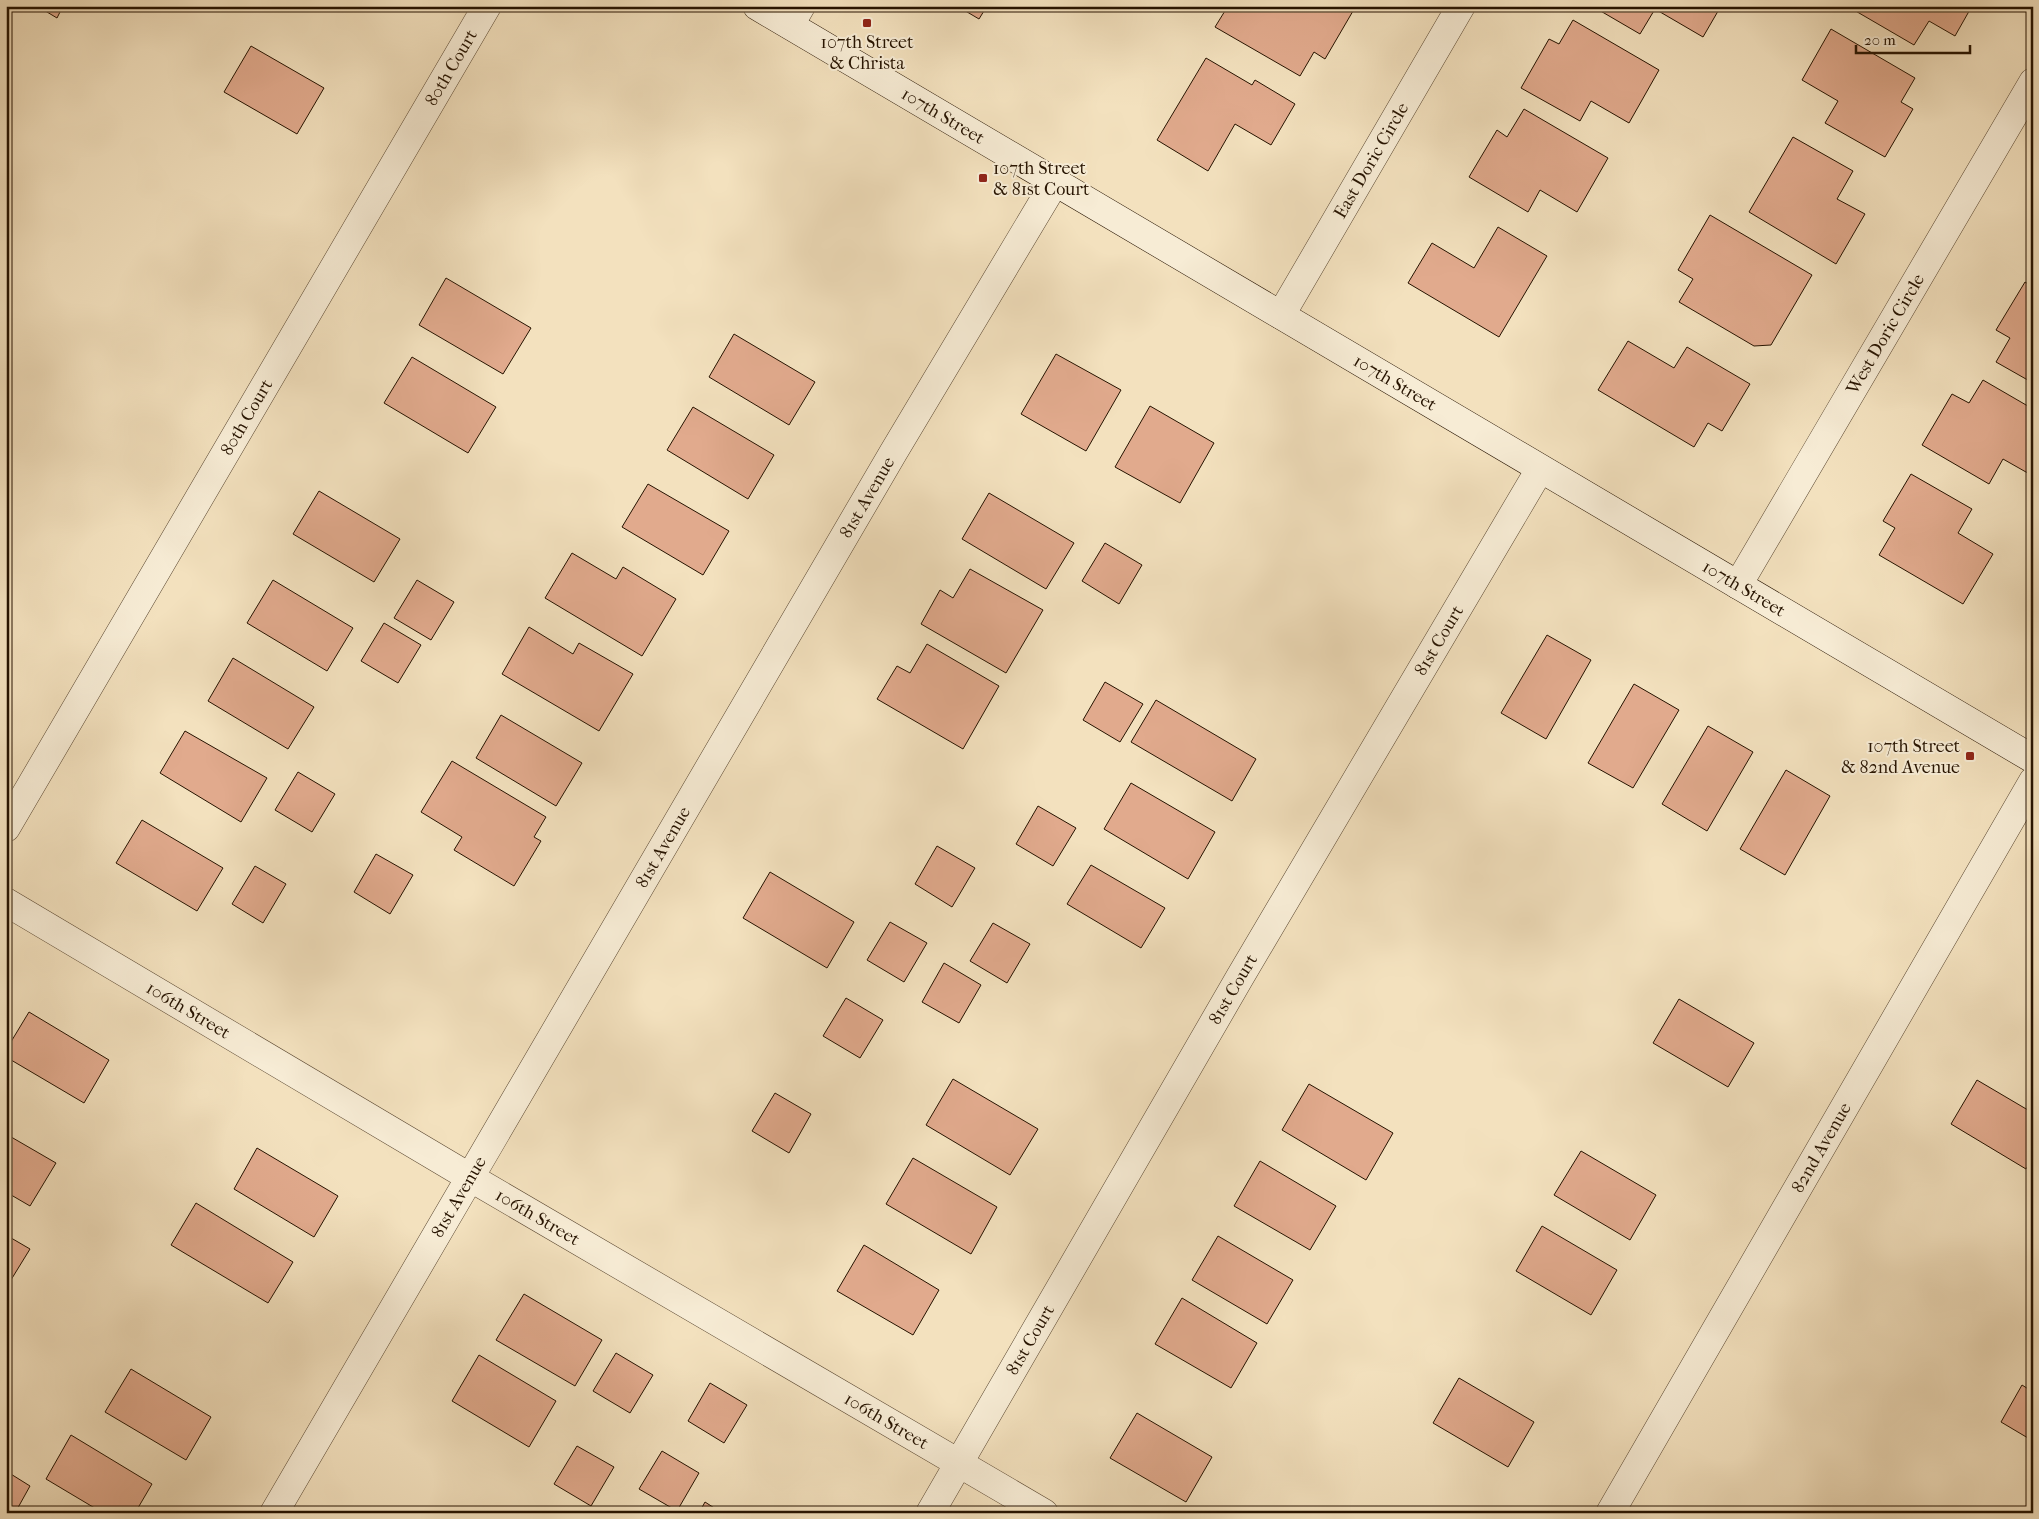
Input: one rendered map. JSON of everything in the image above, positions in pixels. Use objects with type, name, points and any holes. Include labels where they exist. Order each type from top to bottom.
[{"type":"street","name":"80th Court","points":[[6,828],[487,6]]},
{"type":"street","name":"107th Street","points":[[757,6],[795,16],[1055,182],[2033,759]]},
{"type":"street","name":"East Doric Circle","points":[[1280,315],[1462,6]]},
{"type":"street","name":"West Doric Circle","points":[[1738,585],[2033,82]]},
{"type":"street","name":"81st Avenue","points":[[274,1513],[888,462],[1055,182]]},
{"type":"street","name":"81st Court","points":[[930,1513],[1240,977],[1540,469]]},
{"type":"street","name":"82nd Avenue","points":[[1610,1513],[2033,782]]},
{"type":"street","name":"106th Street","points":[[6,902],[471,1178],[1044,1513]]},
{"type":"building","points":[[37,6],[63,6],[57,18]]},
{"type":"building","points":[[957,6],[987,6],[979,19]]},
{"type":"building","points":[[1228,6],[1344,6],[1353,11],[1325,59],[1314,52],[1300,76],[1215,27]]},
{"type":"building","points":[[1592,6],[1721,6],[1703,37],[1655,9],[1640,34]]},
{"type":"building","points":[[1847,6],[1972,6],[1955,36],[1929,21],[1914,45]]},
{"type":"building","points":[[1573,20],[1659,70],[1629,123],[1591,101],[1580,121],[1521,88],[1549,39],[1559,44]]},
{"type":"building","points":[[1831,29],[1915,78],[1901,102],[1913,109],[1885,157],[1825,123],[1838,101],[1802,80]]},
{"type":"building","points":[[251,46],[324,88],[297,134],[224,92]]},
{"type":"building","points":[[1206,58],[1252,85],[1255,80],[1295,104],[1271,145],[1235,124],[1208,171],[1157,140]]},
{"type":"building","points":[[1524,109],[1608,158],[1577,212],[1540,190],[1528,212],[1469,177],[1497,130],[1507,137]]},
{"type":"building","points":[[1793,137],[1853,171],[1837,199],[1865,214],[1836,264],[1749,212]]},
{"type":"building","points":[[1710,215],[1812,275],[1771,345],[1754,346],[1679,302],[1693,279],[1678,270]]},
{"type":"building","points":[[1498,227],[1547,256],[1499,337],[1408,283],[1432,243],[1474,268]]},
{"type":"building","points":[[446,278],[531,328],[503,374],[419,325]]},
{"type":"building","points":[[2025,282],[2033,287],[2033,383],[1996,362],[2010,338],[1996,330]]},
{"type":"building","points":[[734,334],[815,382],[789,425],[709,377]]},
{"type":"building","points":[[1628,341],[1674,368],[1687,347],[1750,384],[1722,431],[1708,423],[1694,447],[1598,390]]},
{"type":"building","points":[[1056,354],[1121,390],[1086,451],[1021,414]]},
{"type":"building","points":[[412,357],[496,407],[468,453],[384,403]]},
{"type":"building","points":[[1983,380],[2033,409],[2033,476],[2003,459],[1989,484],[1922,445],[1952,394],[1969,403]]},
{"type":"building","points":[[1150,406],[1214,443],[1180,503],[1115,467]]},
{"type":"building","points":[[693,407],[774,455],[748,499],[667,450]]},
{"type":"building","points":[[1911,474],[1972,509],[1958,533],[1993,554],[1963,604],[1879,555],[1895,528],[1883,521]]},
{"type":"building","points":[[648,484],[729,531],[703,575],[622,527]]},
{"type":"building","points":[[319,491],[400,539],[374,582],[293,534]]},
{"type":"building","points":[[989,493],[1074,543],[1046,589],[962,539]]},
{"type":"building","points":[[1105,543],[1142,565],[1119,604],[1082,581]]},
{"type":"building","points":[[572,553],[616,579],[623,567],[676,599],[642,656],[545,598]]},
{"type":"building","points":[[970,569],[1043,610],[1006,673],[921,624],[940,590],[953,598]]},
{"type":"building","points":[[273,580],[353,628],[327,671],[247,623]]},
{"type":"building","points":[[417,580],[454,602],[431,640],[394,618]]},
{"type":"building","points":[[384,623],[421,645],[398,683],[361,661]]},
{"type":"building","points":[[529,627],[573,654],[579,643],[633,674],[599,731],[502,674]]},
{"type":"building","points":[[1547,635],[1591,660],[1546,739],[1501,713]]},
{"type":"building","points":[[927,644],[999,686],[963,749],[877,699],[897,666],[910,673]]},
{"type":"building","points":[[233,658],[314,707],[288,749],[208,701]]},
{"type":"building","points":[[1105,682],[1143,704],[1120,742],[1083,720]]},
{"type":"building","points":[[1634,684],[1679,710],[1633,788],[1588,763]]},
{"type":"building","points":[[1156,700],[1256,759],[1232,801],[1131,742]]},
{"type":"building","points":[[501,715],[582,763],[556,806],[476,758]]},
{"type":"building","points":[[1708,726],[1753,752],[1707,831],[1662,804]]},
{"type":"building","points":[[185,731],[267,778],[241,822],[160,773]]},
{"type":"building","points":[[452,761],[546,817],[534,837],[541,841],[514,886],[454,850],[462,837],[421,812]]},
{"type":"building","points":[[1786,770],[1830,796],[1785,875],[1740,849]]},
{"type":"building","points":[[298,772],[335,794],[312,832],[275,810]]},
{"type":"building","points":[[1131,783],[1215,832],[1188,879],[1104,829]]},
{"type":"building","points":[[1038,806],[1076,828],[1053,866],[1016,844]]},
{"type":"building","points":[[142,820],[223,868],[197,911],[116,863]]},
{"type":"building","points":[[937,846],[975,868],[952,907],[915,884]]},
{"type":"building","points":[[376,854],[413,875],[390,914],[354,892]]},
{"type":"building","points":[[1091,865],[1165,908],[1141,948],[1067,904]]},
{"type":"building","points":[[255,866],[286,884],[263,923],[232,904]]},
{"type":"building","points":[[770,872],[854,922],[827,968],[743,918]]},
{"type":"building","points":[[890,922],[927,943],[904,982],[867,960]]},
{"type":"building","points":[[993,923],[1030,944],[1007,983],[970,961]]},
{"type":"building","points":[[944,963],[981,985],[959,1023],[922,1002]]},
{"type":"building","points":[[846,998],[883,1020],[860,1058],[823,1036]]},
{"type":"building","points":[[1679,999],[1754,1043],[1728,1087],[1653,1043]]},
{"type":"building","points":[[29,1012],[109,1060],[84,1103],[6,1057],[6,1050]]},
{"type":"building","points":[[953,1079],[1038,1129],[1010,1175],[926,1125]]},
{"type":"building","points":[[1977,1080],[2033,1113],[2033,1157],[2026,1169],[1951,1124]]},
{"type":"building","points":[[1309,1084],[1393,1133],[1366,1180],[1282,1130]]},
{"type":"building","points":[[775,1093],[811,1114],[789,1153],[752,1131]]},
{"type":"building","points":[[6,1134],[56,1163],[30,1206],[6,1192]]},
{"type":"building","points":[[257,1148],[338,1196],[314,1237],[234,1189]]},
{"type":"building","points":[[1581,1151],[1656,1195],[1630,1240],[1554,1195]]},
{"type":"building","points":[[913,1158],[997,1207],[971,1254],[886,1204]]},
{"type":"building","points":[[1260,1161],[1336,1206],[1310,1250],[1234,1206]]},
{"type":"building","points":[[196,1203],[293,1262],[268,1303],[171,1245]]},
{"type":"building","points":[[1542,1226],[1617,1270],[1591,1315],[1516,1271]]},
{"type":"building","points":[[6,1235],[30,1249],[6,1288]]},
{"type":"building","points":[[1218,1236],[1293,1280],[1267,1324],[1192,1280]]},
{"type":"building","points":[[864,1245],[939,1290],[913,1335],[837,1291]]},
{"type":"building","points":[[524,1294],[602,1340],[575,1386],[496,1340]]},
{"type":"building","points":[[1182,1298],[1257,1343],[1231,1388],[1155,1344]]},
{"type":"building","points":[[616,1353],[653,1375],[630,1413],[593,1391]]},
{"type":"building","points":[[479,1355],[556,1401],[529,1447],[452,1401]]},
{"type":"building","points":[[131,1369],[211,1417],[186,1460],[105,1412]]},
{"type":"building","points":[[1459,1378],[1534,1422],[1508,1467],[1433,1423]]},
{"type":"building","points":[[710,1383],[747,1405],[724,1443],[688,1421]]},
{"type":"building","points":[[2022,1385],[2033,1392],[2033,1441],[2001,1422]]},
{"type":"building","points":[[1137,1413],[1212,1457],[1186,1502],[1110,1458]]},
{"type":"building","points":[[71,1435],[152,1484],[135,1513],[103,1513],[46,1479]]},
{"type":"building","points":[[577,1446],[614,1467],[591,1506],[554,1484]]},
{"type":"building","points":[[662,1451],[699,1473],[677,1511],[639,1489]]},
{"type":"building","points":[[6,1471],[30,1486],[15,1513],[6,1513]]},
{"type":"building","points":[[705,1502],[722,1513],[699,1513]]},
{"type":"place","name":"107th Street & Christa","points":[[867,23]]},
{"type":"place","name":"107th Street & 81st Court","points":[[983,178]]},
{"type":"place","name":"107th Street & 82nd Avenue","points":[[1970,756]]}]
